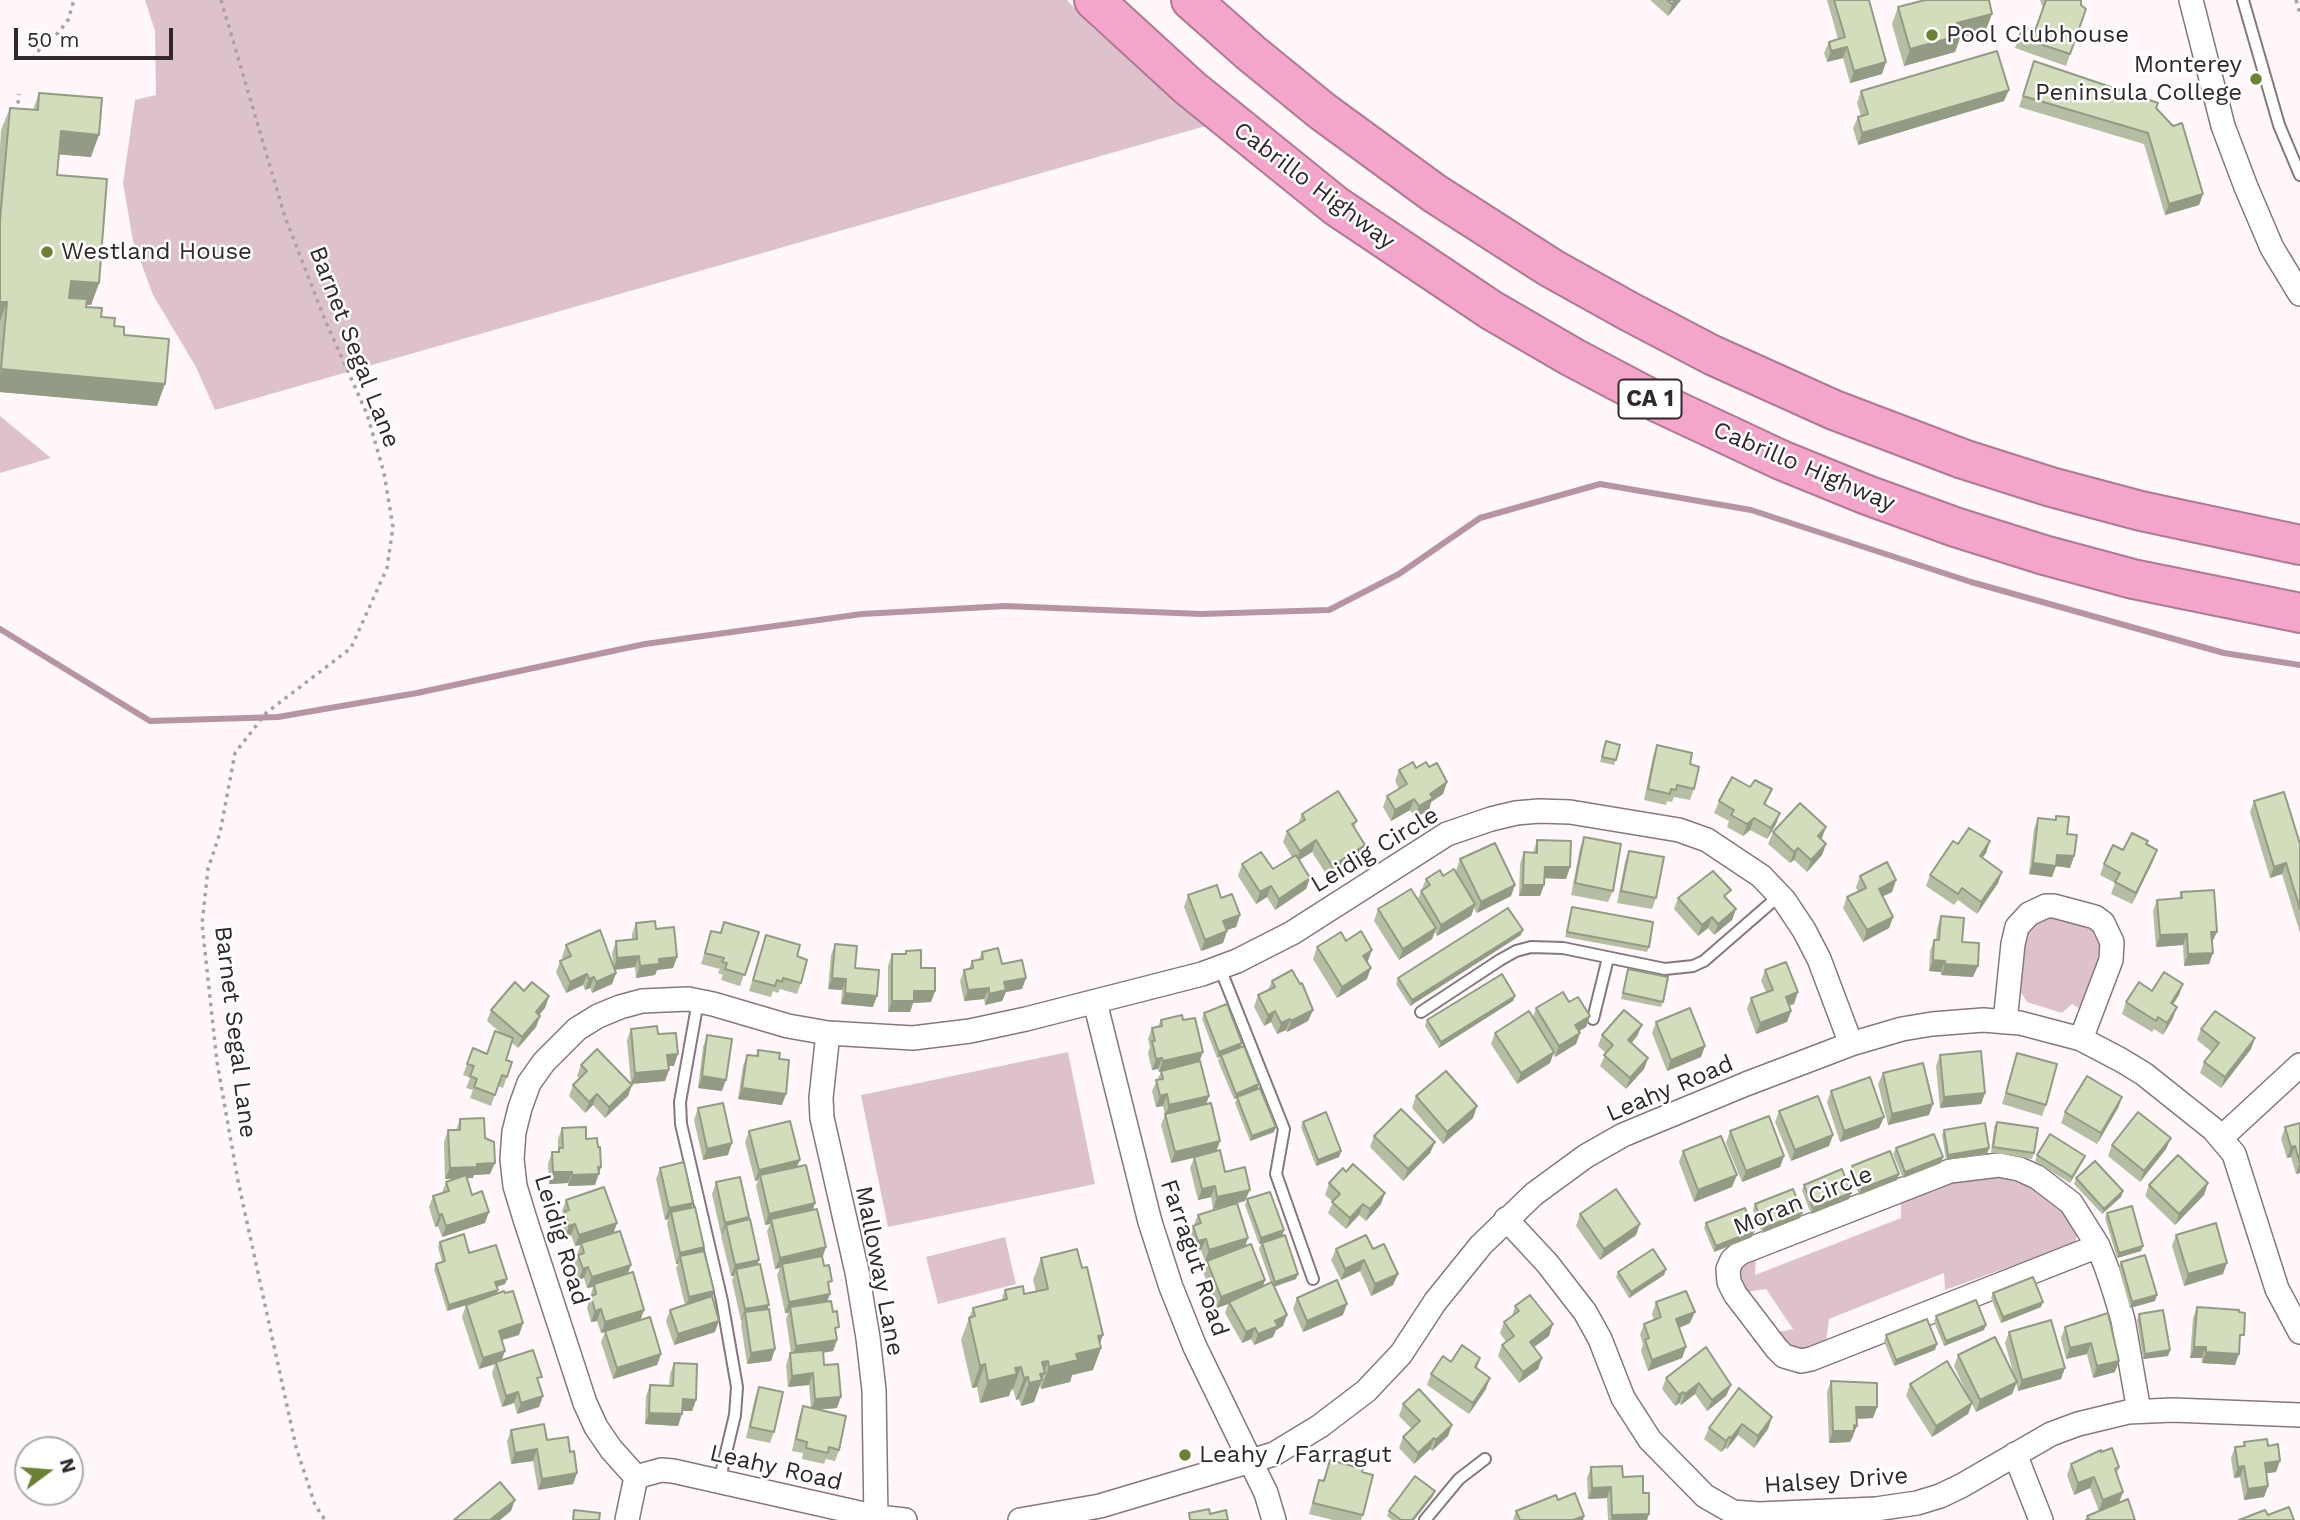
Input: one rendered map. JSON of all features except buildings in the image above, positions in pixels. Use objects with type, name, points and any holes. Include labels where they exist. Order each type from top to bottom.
[{"type":"highway","name":"Cabrillo Highway","points":[[1094,0],[1155,58],[1225,118],[1356,220],[1491,310],[1657,402],[1802,469],[1955,527],[2133,579],[2300,613]]},
{"type":"highway","name":"CA 1","points":[[1191,0],[1322,111],[1434,193],[1551,268],[1712,355],[1834,410],[1963,459],[2051,487],[2141,511],[2300,545]]},
{"type":"street","points":[[2191,0],[2224,126],[2246,187],[2272,248],[2300,294]]},
{"type":"street","name":"Leidig Circle","points":[[828,1033],[913,1038],[940,1035],[1026,1019],[1220,968],[1283,938],[1447,835],[1470,825],[1516,813],[1570,813],[1679,830],[1707,840],[1761,876],[1780,895],[1804,930],[1819,959],[1851,1044]]},
{"type":"street","points":[[2005,1022],[2017,927],[2029,914],[2046,906],[2054,906],[2095,918],[2103,923],[2112,942],[2111,961],[2081,1039]]},
{"type":"street","name":"Leidig Road","points":[[636,1477],[611,1449],[596,1427],[585,1403],[515,1186],[512,1159],[514,1132],[529,1083],[559,1044],[576,1029],[598,1016],[642,1001],[698,1001],[788,1026],[828,1033]]},
{"type":"street","name":"Farragut Road","points":[[1095,1002],[1150,1222],[1171,1287],[1195,1347],[1266,1493],[1274,1520]]},
{"type":"street","name":"Leahy Road","points":[[1020,1520],[1100,1506],[1274,1454],[1297,1441],[1366,1391],[1401,1354],[1451,1282],[1506,1219],[1534,1194],[1586,1156],[1623,1135],[1851,1044],[1902,1029],[1932,1024],[1962,1021],[2005,1022],[2049,1029],[2081,1039],[2144,1074],[2222,1137],[2234,1154],[2241,1171],[2277,1289],[2300,1332]]},
{"type":"street","name":"Malloway Lane","points":[[828,1033],[821,1098],[822,1118],[855,1261],[868,1338],[874,1390],[876,1518]]},
{"type":"street","points":[[2222,1137],[2300,1065]]},
{"type":"street","name":"Moran Circle","points":[[2098,1246],[1801,1361],[1784,1356],[1777,1349],[1735,1294],[1729,1282],[1728,1269],[1732,1260],[1740,1253],[1928,1179],[1950,1171],[1975,1167],[1999,1165],[2019,1169],[2037,1177],[2071,1203],[2098,1246],[2123,1320],[2139,1411]]},
{"type":"street","name":"Halsey Drive","points":[[1506,1219],[1547,1263],[1585,1312],[1600,1339],[1623,1398],[1643,1431],[1690,1482],[1714,1513],[1751,1514],[1896,1507],[1941,1496],[2051,1434],[2078,1424],[2139,1411],[2300,1415]]},
{"type":"street","points":[[2015,1454],[2040,1520]]},
{"type":"street","name":"Leahy Road","points":[[636,1477],[661,1470],[876,1518],[905,1520]]},
{"type":"street","points":[[627,1520],[636,1477]]},
{"type":"lane","points":[[2243,0],[2279,125],[2300,175]]},
{"type":"lane","points":[[1421,1012],[1500,960],[1516,951],[1531,947],[1563,948],[1665,969],[1693,966],[1704,961],[1780,895]]},
{"type":"lane","points":[[1593,1019],[1608,958]]},
{"type":"lane","points":[[1220,968],[1284,1129],[1276,1174],[1313,1279]]},
{"type":"lane","points":[[698,1001],[680,1102],[681,1124],[722,1301],[737,1387],[735,1415],[719,1482]]},
{"type":"lane","points":[[1425,1520],[1444,1493],[1485,1459]]},
{"type":"path","points":[[33,59],[43,44],[58,33],[68,20],[74,0]]},
{"type":"path","name":"Barnet Segal Lane","points":[[221,0],[285,217],[325,320],[367,415],[384,472],[393,527],[387,568],[352,648],[266,713],[235,753],[219,833],[208,869],[202,923],[217,1062],[239,1181],[296,1447],[315,1505],[325,1520]]},
{"type":"path","points":[[2296,0],[2300,14]]},
{"type":"path","points":[[16,119],[19,94]]},
{"type":"shaded area","points":[[145,0],[1067,0],[1094,29],[1209,125],[215,410],[196,367],[153,295],[133,241],[123,183],[135,100],[156,95],[155,31]]},
{"type":"shaded area","points":[[0,416],[51,458],[0,473]]},
{"type":"shaded area","points":[[2048,913],[2090,924],[2102,944],[2080,1009],[2072,1004],[2062,1013],[2027,1002],[2018,988],[2021,949],[2030,923]]},
{"type":"shaded area","points":[[1068,1052],[1095,1184],[888,1227],[861,1095]]},
{"type":"shaded area","points":[[1995,1175],[2035,1189],[2059,1207],[2077,1236],[2075,1243],[1945,1290],[1944,1273],[1829,1319],[1826,1343],[1802,1350],[1772,1333],[1793,1329],[1766,1289],[1746,1292],[1741,1286],[1739,1275],[1743,1264],[1756,1257],[1755,1275],[1901,1218],[1901,1200],[1962,1178]]},
{"type":"shaded area","points":[[1005,1237],[1016,1284],[938,1304],[926,1257]]},
{"type":"waterway","points":[[0,629],[150,721],[278,717],[417,693],[645,644],[862,614],[1005,606],[1201,614],[1329,610],[1399,574],[1480,518],[1600,484],[1751,510],[1971,582],[2224,653],[2300,665]]},
{"type":"place","name":"Pool Clubhouse","points":[[1932,35]]},
{"type":"place","name":"Monterey Peninsula College","points":[[2256,79]]},
{"type":"place","name":"Westland House","points":[[47,252]]},
{"type":"place","name":"Leahy / Farragut","points":[[1185,1455]]}]
